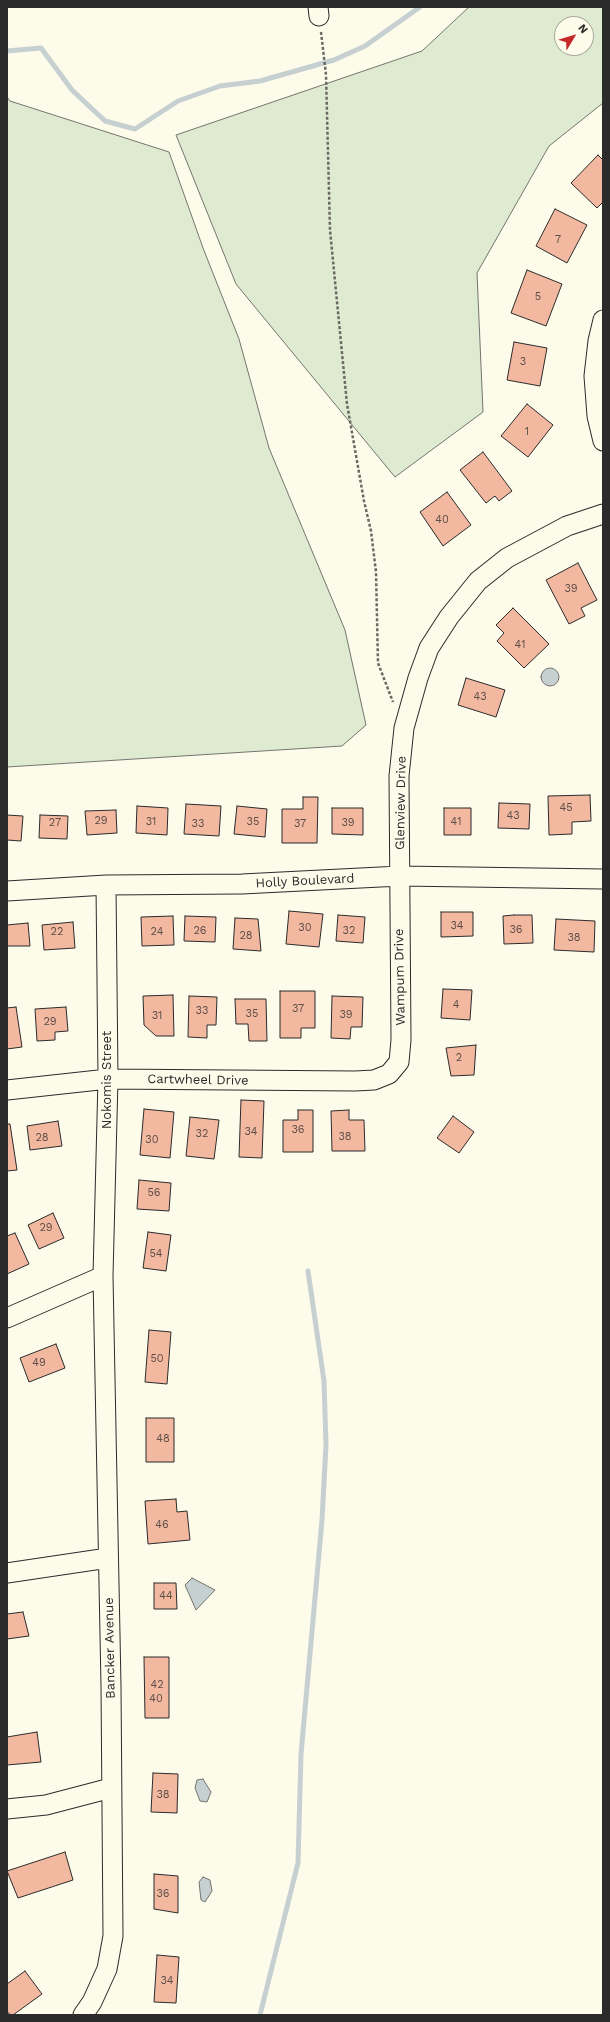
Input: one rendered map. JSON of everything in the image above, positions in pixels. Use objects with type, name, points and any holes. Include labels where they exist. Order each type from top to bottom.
[{"type":"street","points":[[603,320],[598,341],[594,376],[597,416],[603,441]]},
{"type":"street","name":"Glenview Drive","points":[[400,876],[399,776],[404,728],[418,678],[429,648],[449,618],[478,581],[507,558],[567,526],[603,514]]},
{"type":"street","name":"Holly Boulevard","points":[[7,891],[106,885],[242,884],[400,876],[603,879]]},
{"type":"street","name":"Wampum Drive","points":[[389,1074],[399,1062],[401,1040],[400,876]]},
{"type":"street","name":"Nokomis Street","points":[[103,1276],[108,1079],[106,885]]},
{"type":"street","name":"Cartwheel Drive","points":[[7,1090],[108,1079],[355,1081],[374,1080],[389,1074]]},
{"type":"street","points":[[7,1318],[103,1276]]},
{"type":"street","name":"Bancker Avenue","points":[[83,2015],[92,2002],[107,1969],[113,1936],[111,1686],[103,1276]]},
{"type":"street","points":[[7,1573],[108,1558]]},
{"type":"street","points":[[7,1809],[46,1804],[111,1788]]},
{"type":"path","points":[[323,52],[326,74],[330,230],[346,404],[371,531],[376,572],[378,663],[404,728]]},
{"type":"green space","points":[[469,7],[603,7],[603,103],[549,146],[477,273],[483,412],[395,477],[236,284],[176,135],[422,51]]},
{"type":"green space","points":[[7,97],[10,101],[169,152],[203,248],[239,339],[269,448],[345,630],[366,725],[342,746],[7,767]]},
{"type":"shaded area","points":[[550,668],[556,671],[559,677],[556,683],[550,686],[544,683],[541,677],[544,671]]},
{"type":"shaded area","points":[[192,1578],[215,1590],[196,1610],[185,1585]]},
{"type":"shaded area","points":[[203,1779],[211,1792],[207,1802],[200,1801],[195,1788],[197,1780]]},
{"type":"shaded area","points":[[203,1877],[210,1880],[212,1891],[205,1902],[201,1900],[199,1882]]},
{"type":"building","points":[[598,155],[603,160],[603,202],[597,208],[571,183]]},
{"type":"building","points":[[555,209],[587,225],[567,263],[536,246]]},
{"type":"building","points":[[527,270],[562,284],[546,326],[511,313]]},
{"type":"building","points":[[514,342],[547,348],[540,386],[507,380]]},
{"type":"building","points":[[527,404],[553,425],[528,457],[501,436]]},
{"type":"building","points":[[483,452],[512,491],[499,501],[495,496],[486,503],[460,470]]},
{"type":"building","points":[[447,492],[471,525],[443,546],[420,512]]},
{"type":"building","points":[[578,563],[597,600],[581,608],[585,616],[569,624],[546,580]]},
{"type":"building","points":[[513,608],[549,644],[524,668],[497,641],[504,633],[496,625]]},
{"type":"building","points":[[466,678],[505,690],[496,717],[458,705]]},
{"type":"building","points":[[590,795],[591,821],[572,822],[572,834],[549,835],[548,796]]},
{"type":"building","points":[[303,797],[318,797],[317,843],[282,843],[282,809],[303,809]]},
{"type":"building","points":[[499,803],[530,804],[529,829],[498,828]]},
{"type":"building","points":[[186,804],[221,806],[219,836],[184,834]]},
{"type":"building","points":[[137,806],[168,808],[167,835],[136,833]]},
{"type":"building","points":[[237,806],[267,809],[265,837],[234,834]]},
{"type":"building","points":[[332,808],[363,808],[363,835],[332,834]]},
{"type":"building","points":[[444,808],[471,808],[471,835],[444,835]]},
{"type":"building","points":[[116,810],[117,833],[87,835],[85,811]]},
{"type":"building","points":[[7,815],[23,816],[21,841],[7,840]]},
{"type":"building","points":[[40,815],[68,816],[67,839],[39,838]]},
{"type":"building","points":[[289,911],[323,914],[319,947],[286,944]]},
{"type":"building","points":[[441,912],[473,912],[473,936],[441,937]]},
{"type":"building","points":[[338,915],[365,917],[363,943],[336,941]]},
{"type":"building","points":[[532,915],[533,943],[504,944],[503,916]]},
{"type":"building","points":[[173,916],[174,945],[142,946],[141,917]]},
{"type":"building","points":[[185,916],[216,917],[215,942],[184,941]]},
{"type":"building","points":[[235,918],[258,919],[261,951],[233,949]]},
{"type":"building","points":[[556,919],[595,921],[594,952],[554,950]]},
{"type":"building","points":[[73,922],[75,948],[44,950],[42,925]]},
{"type":"building","points":[[28,923],[30,946],[7,946],[7,925]]},
{"type":"building","points":[[443,989],[472,990],[470,1020],[441,1018]]},
{"type":"building","points":[[280,991],[315,991],[315,1028],[301,1028],[301,1038],[280,1038]]},
{"type":"building","points":[[173,995],[174,1036],[156,1036],[144,1025],[143,996]]},
{"type":"building","points":[[189,996],[217,997],[216,1025],[207,1025],[207,1038],[188,1037]]},
{"type":"building","points":[[332,996],[363,997],[362,1027],[351,1027],[350,1039],[331,1038]]},
{"type":"building","points":[[235,999],[266,999],[267,1041],[249,1041],[248,1024],[236,1024]]},
{"type":"building","points":[[16,1007],[22,1047],[7,1049],[7,1008]]},
{"type":"building","points":[[66,1007],[68,1031],[55,1032],[55,1040],[37,1041],[35,1009]]},
{"type":"building","points":[[476,1045],[474,1075],[451,1076],[446,1048]]},
{"type":"building","points":[[241,1100],[264,1101],[262,1158],[239,1157]]},
{"type":"building","points":[[144,1109],[174,1112],[170,1158],[140,1155]]},
{"type":"building","points":[[298,1110],[313,1110],[313,1152],[283,1152],[283,1120],[298,1120]]},
{"type":"building","points":[[349,1110],[349,1120],[364,1120],[365,1151],[332,1151],[331,1111]]},
{"type":"building","points":[[453,1116],[474,1132],[459,1153],[437,1138]]},
{"type":"building","points":[[190,1117],[219,1120],[214,1159],[186,1156]]},
{"type":"building","points":[[58,1121],[62,1146],[30,1150],[27,1126]]},
{"type":"building","points":[[7,1124],[10,1124],[17,1170],[7,1171]]},
{"type":"building","points":[[139,1180],[171,1183],[169,1211],[137,1209]]},
{"type":"building","points":[[53,1213],[64,1238],[39,1249],[28,1225]]},
{"type":"building","points":[[148,1232],[171,1235],[166,1271],[143,1268]]},
{"type":"building","points":[[15,1233],[29,1264],[7,1274],[7,1236]]},
{"type":"building","points":[[149,1330],[171,1332],[167,1384],[145,1382]]},
{"type":"building","points":[[56,1344],[65,1368],[29,1382],[20,1358]]},
{"type":"building","points":[[146,1418],[174,1418],[174,1462],[146,1462]]},
{"type":"building","points":[[176,1499],[177,1512],[187,1511],[190,1540],[148,1544],[145,1501]]},
{"type":"building","points":[[154,1583],[176,1583],[177,1609],[154,1609]]},
{"type":"building","points":[[23,1612],[29,1636],[7,1639],[7,1614]]},
{"type":"building","points":[[144,1657],[169,1657],[169,1718],[145,1718]]},
{"type":"building","points":[[37,1732],[41,1762],[7,1765],[7,1737]]},
{"type":"building","points":[[153,1773],[178,1774],[177,1813],[151,1812]]},
{"type":"building","points":[[65,1852],[73,1880],[18,1898],[7,1871]]},
{"type":"building","points":[[154,1874],[178,1876],[178,1913],[154,1909]]},
{"type":"building","points":[[157,1955],[179,1957],[176,2003],[154,2002]]},
{"type":"building","points":[[25,1971],[42,1994],[13,2015],[10,2015],[7,2011],[7,1984]]},
{"type":"waterway","points":[[7,51],[41,48],[72,90],[105,121],[135,129],[178,101],[220,86],[260,81],[334,60],[365,46],[420,7]]},
{"type":"waterway","points":[[260,2015],[298,1863],[301,1754],[322,1520],[326,1445],[324,1381],[308,1271]]}]
